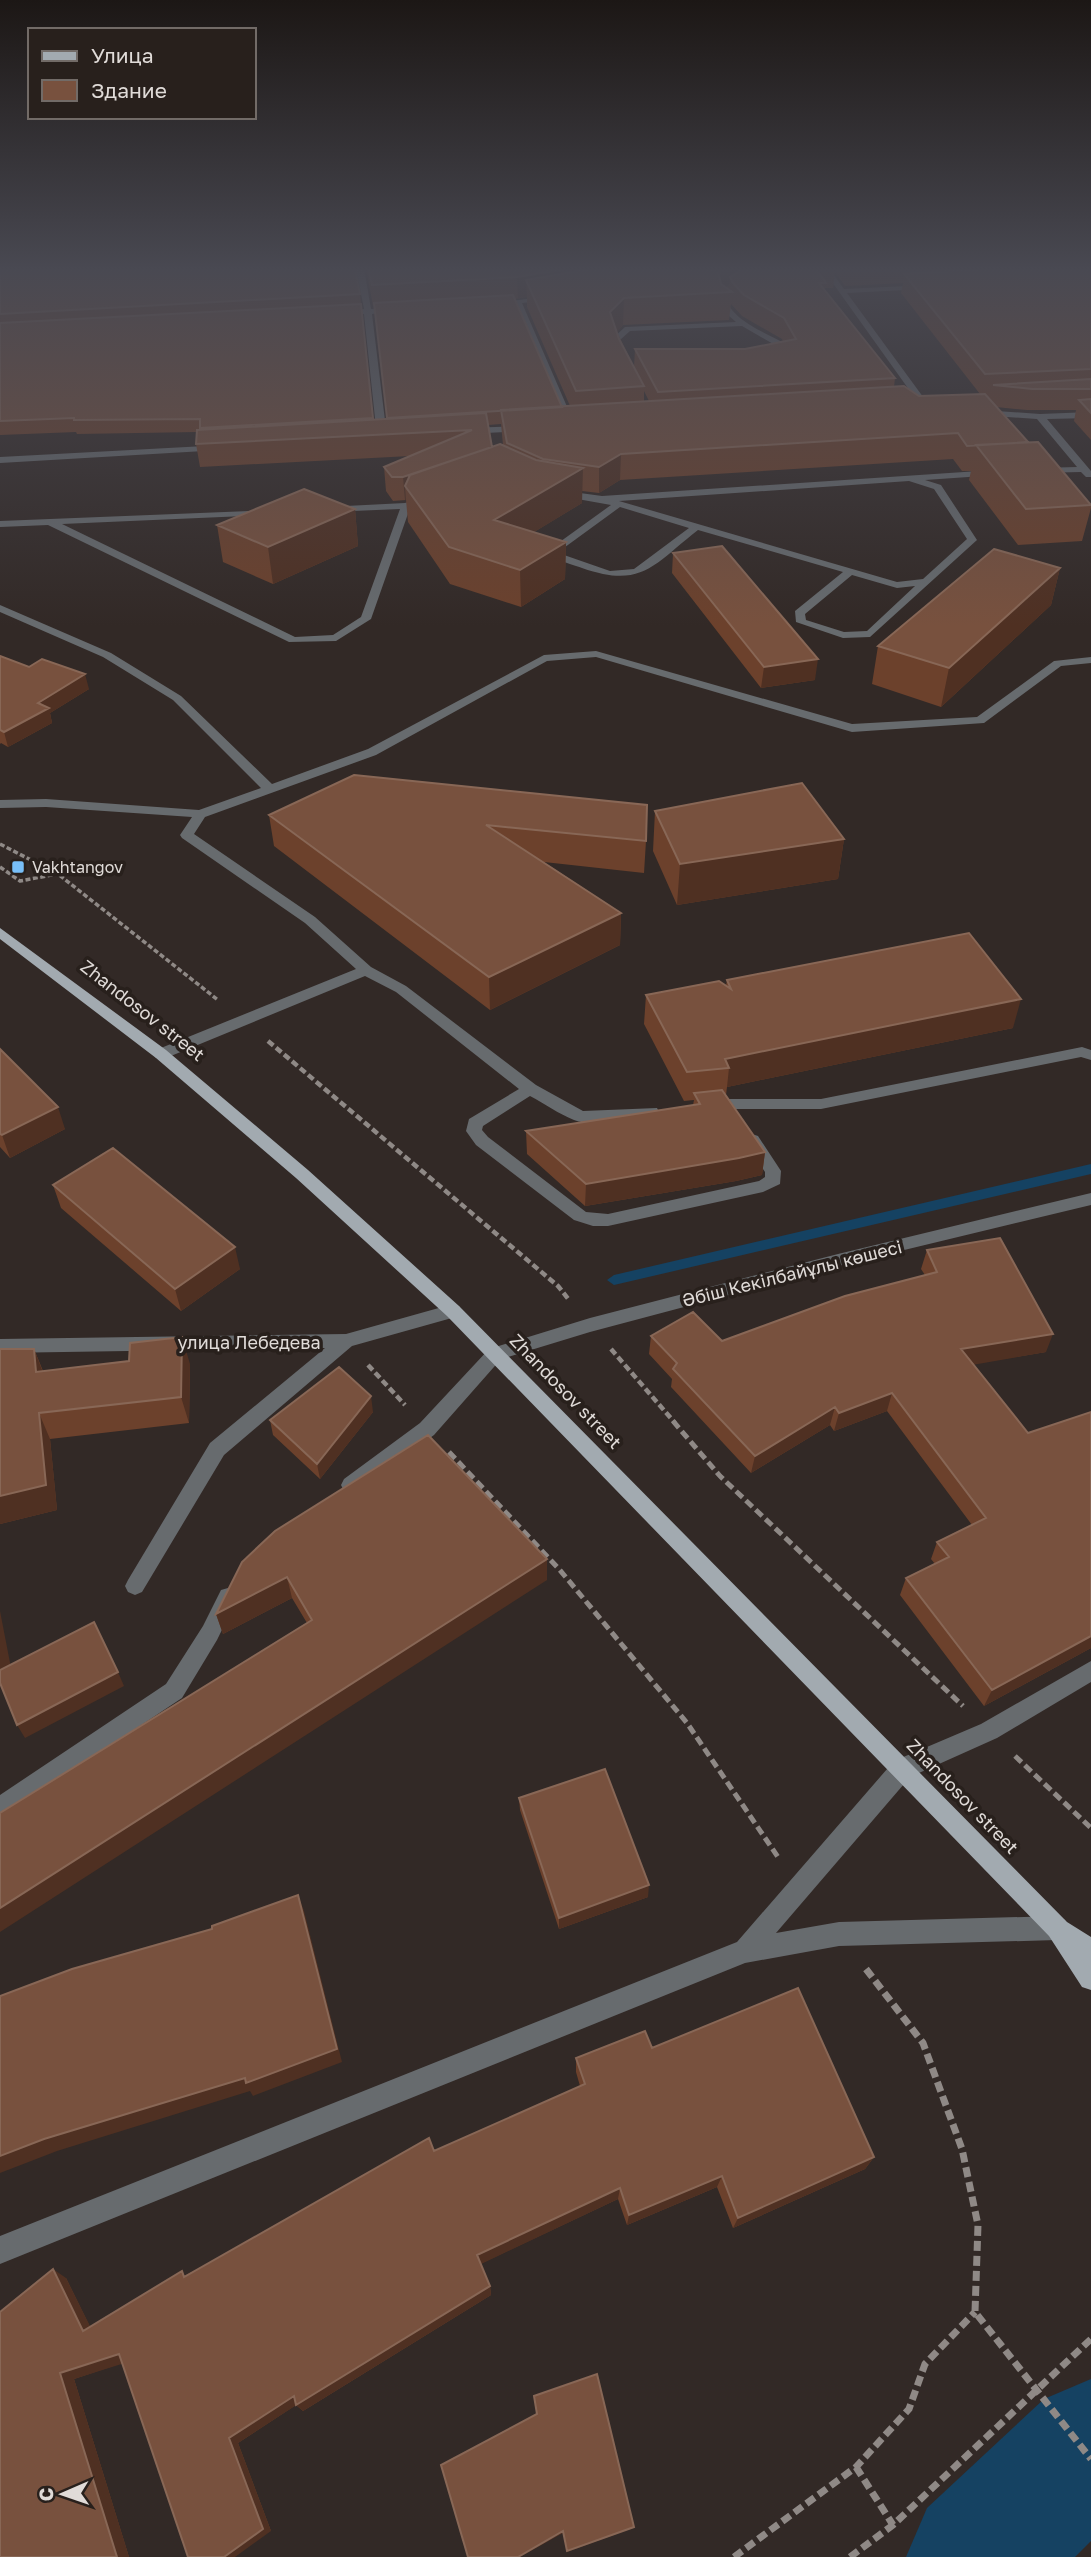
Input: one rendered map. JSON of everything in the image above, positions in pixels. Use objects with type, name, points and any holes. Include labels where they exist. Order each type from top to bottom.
[{"type":"main road","name":"Zhandosov street","points":[[0,932],[161,1054],[302,1174],[453,1311],[1058,1928],[1091,1951]]},
{"type":"main road","name":"Zhandosov street","points":[[1058,1928],[1091,1978]]},
{"type":"street","points":[[376,387],[382,437]]},
{"type":"street","points":[[555,387],[571,425]]},
{"type":"street","points":[[912,387],[929,408],[946,410]]},
{"type":"street","points":[[910,404],[937,402]]},
{"type":"street","points":[[966,412],[1040,417],[1091,415]]},
{"type":"street","points":[[1040,417],[1088,473]]},
{"type":"street","points":[[558,426],[584,424]]},
{"type":"street","points":[[451,432],[532,427]]},
{"type":"street","points":[[493,430],[495,441]]},
{"type":"street","points":[[368,437],[396,436]]},
{"type":"street","points":[[0,460],[232,446]]},
{"type":"street","points":[[1031,472],[1088,473]]},
{"type":"street","points":[[602,499],[1004,473]]},
{"type":"street","points":[[851,571],[799,613],[801,622],[843,635],[870,634],[972,540],[938,487],[910,478]]},
{"type":"street","points":[[552,492],[602,499],[897,585],[926,582]]},
{"type":"street","points":[[311,510],[407,506],[442,494]]},
{"type":"street","points":[[618,504],[555,549],[560,557],[609,574],[637,572],[695,528]]},
{"type":"street","points":[[50,522],[293,640],[336,638],[366,619],[407,506]]},
{"type":"street","points":[[0,524],[283,511]]},
{"type":"street","points":[[0,608],[107,655],[177,698],[271,790]]},
{"type":"street","points":[[0,804],[46,803],[200,814],[372,752],[544,658],[596,654],[852,728],[980,720],[1058,663],[1091,660]]},
{"type":"street","points":[[200,814],[187,835],[310,920],[366,970],[401,989],[530,1089],[580,1116],[620,1116],[666,1110]]},
{"type":"street","points":[[161,1054],[366,970]]},
{"type":"street","points":[[702,1106],[821,1104],[1088,1053]]},
{"type":"street","points":[[530,1089],[475,1123],[474,1130],[482,1141],[580,1216],[593,1220],[634,1214],[763,1185],[774,1180],[773,1171],[742,1124],[724,1104]]},
{"type":"street","name":"Әбіш Кекілбайұлы көшесі","points":[[495,1354],[590,1325],[825,1263],[1091,1199]]},
{"type":"street","name":"улица Лебедева","points":[[0,1346],[346,1341],[453,1311]]},
{"type":"street","points":[[135,1586],[217,1449],[346,1341]]},
{"type":"street","points":[[330,1500],[427,1429],[495,1354]]},
{"type":"street","points":[[0,1808],[174,1691],[210,1633],[239,1575]]},
{"type":"street","points":[[745,1951],[902,1769],[989,1731],[1091,1671]]},
{"type":"street","points":[[0,2250],[745,1951],[839,1934],[1058,1928]]},
{"type":"path","points":[[0,867],[20,881],[58,874]]},
{"type":"path","points":[[346,1341],[559,1569],[687,1723],[800,1890]]},
{"type":"path","points":[[839,1934],[923,2043],[953,2125],[978,2225],[975,2312],[1091,2459]]},
{"type":"path","points":[[734,2557],[856,2467],[909,2409],[925,2364],[975,2312]]},
{"type":"path","points":[[850,2557],[892,2525],[1091,2339]]},
{"type":"path","points":[[856,2467],[892,2525]]},
{"type":"building","points":[[0,387],[370,387],[373,418],[200,428],[200,419],[74,418],[0,421]]},
{"type":"building","points":[[384,387],[553,387],[562,407],[387,418]]},
{"type":"building","points":[[574,387],[626,387],[576,391]]},
{"type":"building","points":[[656,387],[737,387],[658,392]]},
{"type":"building","points":[[906,387],[919,396],[985,394],[1028,442],[967,446],[958,433],[621,454],[599,467],[543,459],[507,443],[501,410]]},
{"type":"building","points":[[1016,387],[1091,387],[1091,389]]},
{"type":"building","points":[[1091,399],[1091,413],[1079,400]]},
{"type":"building","points":[[486,413],[492,447],[403,477],[392,477],[384,467],[472,430],[196,444],[197,430]]},
{"type":"building","points":[[1038,442],[1091,505],[1026,509],[976,445]]},
{"type":"building","points":[[500,444],[536,460],[583,468],[494,520],[566,542],[520,570],[449,547],[405,486],[410,475]]},
{"type":"building","points":[[304,489],[355,509],[268,547],[217,525]]},
{"type":"building","points":[[722,546],[818,659],[764,667],[673,553]]},
{"type":"building","points":[[994,549],[1060,568],[949,668],[878,646]]},
{"type":"building","points":[[0,656],[29,667],[42,659],[85,674],[38,703],[49,708],[4,732],[0,730]]},
{"type":"building","points":[[354,775],[647,805],[646,841],[486,825],[621,913],[489,977],[269,815]]},
{"type":"building","points":[[802,783],[844,839],[680,864],[655,811]]},
{"type":"building","points":[[969,933],[1021,999],[725,1059],[729,1068],[687,1072],[646,995],[719,981],[731,989],[727,980]]},
{"type":"building","points":[[0,1049],[58,1107],[2,1135],[0,1134]]},
{"type":"building","points":[[722,1090],[765,1152],[586,1184],[526,1131],[700,1104],[694,1093]]},
{"type":"building","points":[[113,1148],[235,1247],[175,1289],[53,1185]]},
{"type":"building","points":[[1000,1238],[1053,1334],[961,1349],[1028,1433],[1091,1412],[1091,1636],[992,1690],[906,1578],[949,1557],[937,1542],[986,1518],[892,1393],[839,1413],[835,1407],[755,1456],[673,1369],[677,1363],[651,1336],[693,1312],[722,1341],[845,1296],[937,1272],[927,1250]]},
{"type":"building","points":[[182,1337],[181,1397],[39,1413],[46,1485],[0,1496],[0,1349],[34,1349],[36,1372],[129,1361],[130,1343]]},
{"type":"building","points":[[339,1367],[371,1396],[317,1464],[270,1420]]},
{"type":"building","points":[[428,1435],[547,1559],[0,1908],[0,1813],[312,1620],[287,1577],[216,1614],[242,1562],[275,1531]]},
{"type":"building","points":[[94,1622],[118,1672],[17,1725],[0,1683],[0,1670]]},
{"type":"building","points":[[605,1769],[649,1885],[559,1918],[519,1798]]},
{"type":"building","points":[[298,1895],[337,2049],[246,2083],[245,2078],[44,2139],[0,2156],[0,1996],[72,1969],[212,1929],[212,1926]]},
{"type":"building","points":[[798,1988],[874,2157],[738,2218],[722,2176],[629,2215],[620,2188],[477,2255],[490,2286],[296,2405],[294,2396],[229,2438],[263,2529],[224,2557],[188,2557],[119,2354],[60,2373],[117,2557],[0,2557],[0,2312],[53,2269],[83,2331],[182,2271],[184,2277],[429,2138],[434,2151],[585,2084],[576,2058],[645,2031],[652,2048]]},
{"type":"building","points":[[597,2374],[634,2527],[567,2551],[563,2531],[518,2557],[468,2557],[441,2465],[537,2414],[534,2396]]},
{"type":"waterway","points":[[614,1280],[1091,1169]]},
{"type":"waterway","points":[[976,2557],[1091,2446]]},
{"type":"place","name":"Vakhtangov","points":[[18,867]]}]
